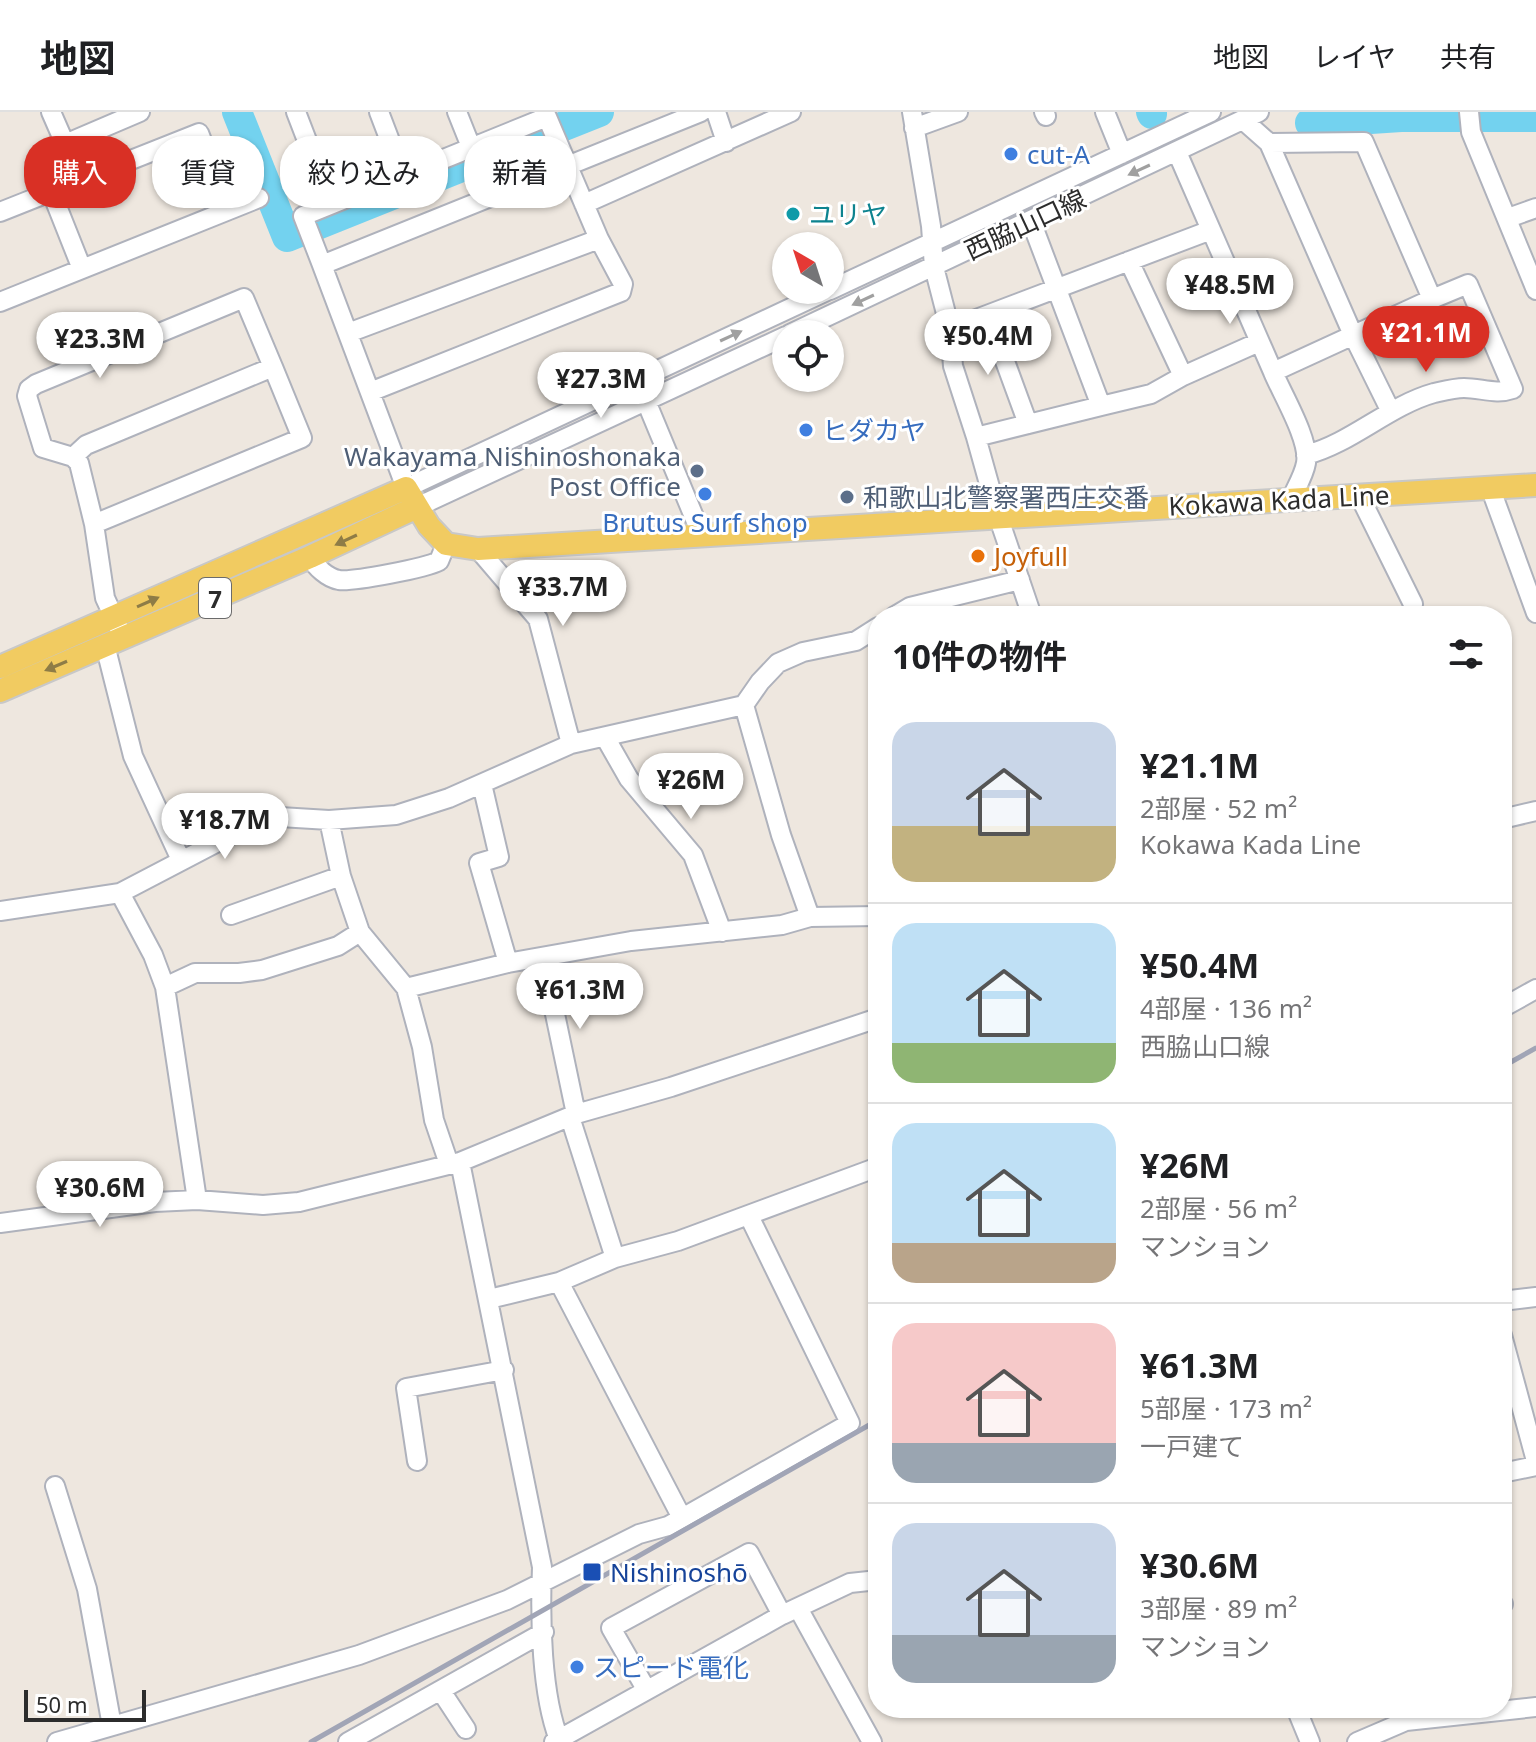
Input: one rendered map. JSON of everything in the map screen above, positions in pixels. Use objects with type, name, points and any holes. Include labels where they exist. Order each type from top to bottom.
[{"type":"main road","name":"Kokawa Kada Line","points":[[446,544],[478,549],[1536,485]]},
{"type":"main road","points":[[412,498],[446,544]]},
{"type":"main road","name":"7","points":[[0,667],[114,633],[310,557],[412,498]]},
{"type":"main road","name":"7","points":[[0,691],[114,633],[412,498]]},
{"type":"street","points":[[51,112],[65,144],[140,112]]},
{"type":"street","points":[[296,112],[305,136]]},
{"type":"street","points":[[379,112],[388,136]]},
{"type":"street","points":[[457,112],[467,136]]},
{"type":"street","points":[[576,162],[701,112]]},
{"type":"street","points":[[716,112],[726,142]]},
{"type":"street","points":[[584,204],[791,112]]},
{"type":"street","points":[[958,112],[913,120],[931,226],[934,267],[950,329],[953,366],[1029,606]]},
{"type":"street","points":[[1105,112],[1122,154]]},
{"type":"street","points":[[1165,112],[1172,131]]},
{"type":"street","name":"西脇山口線","points":[[844,283],[1211,112]]},
{"type":"street","points":[[1251,116],[1269,143],[1353,335],[1391,412]]},
{"type":"street","name":"西脇山口線","points":[[820,320],[1251,116]]},
{"type":"street","points":[[502,136],[546,120]]},
{"type":"street","points":[[1470,120],[1536,290]]},
{"type":"street","points":[[136,158],[199,133],[229,210]]},
{"type":"street","points":[[1269,143],[1364,142],[1432,299]]},
{"type":"street","points":[[1177,152],[1303,442],[1306,465],[1291,499]]},
{"type":"street","points":[[370,392],[621,292],[623,284],[576,186]]},
{"type":"street","points":[[0,212],[24,202]]},
{"type":"street","points":[[58,208],[82,269]]},
{"type":"street","points":[[0,302],[234,208]]},
{"type":"street","points":[[320,208],[303,216],[412,498]]},
{"type":"street","points":[[322,265],[464,208]]},
{"type":"street","points":[[1508,218],[1536,208]]},
{"type":"street","points":[[1031,221],[1101,406]]},
{"type":"street","points":[[950,329],[1211,230]]},
{"type":"street","points":[[348,333],[599,239]]},
{"type":"street","points":[[1129,261],[1183,376]]},
{"type":"street","points":[[1273,372],[1468,284],[1513,389],[1503,393],[1463,388],[1432,394],[1391,412],[1321,451],[1306,455]]},
{"type":"street","points":[[94,524],[302,438],[244,298],[36,384],[29,389],[27,396],[43,448],[73,457],[79,463],[114,633],[113,670],[133,756],[181,860]]},
{"type":"street","name":"西脇山口線","points":[[412,498],[802,304]]},
{"type":"street","points":[[988,315],[1028,424]]},
{"type":"street","name":"西脇山口線","points":[[412,498],[646,401],[772,342]]},
{"type":"street","points":[[976,437],[1151,394],[1259,342]]},
{"type":"street","points":[[73,457],[86,445],[273,367]]},
{"type":"street","points":[[646,401],[702,536]]},
{"type":"street","points":[[1490,487],[1536,613]]},
{"type":"street","points":[[1359,495],[1413,604]]},
{"type":"street","points":[[310,557],[317,568],[338,580],[425,568],[439,561],[446,544]]},
{"type":"street","points":[[478,549],[538,619],[571,744]]},
{"type":"street","points":[[914,606],[1020,580]]},
{"type":"street","points":[[0,911],[120,893],[231,835],[280,817],[329,820],[396,815],[449,798],[571,744],[744,705],[778,663],[803,652],[868,637]]},
{"type":"street","points":[[744,705],[781,835],[810,917]]},
{"type":"street","points":[[605,737],[629,779],[693,855],[722,932]]},
{"type":"street","points":[[482,784],[499,857],[479,863],[508,963]]},
{"type":"street","points":[[1512,817],[1536,811]]},
{"type":"street","points":[[329,820],[341,876],[360,932],[406,988],[422,1047],[434,1120],[454,1163],[489,1299],[542,1567],[547,1701],[557,1741],[790,1612],[850,1583],[868,1581]]},
{"type":"street","points":[[231,915],[341,876]]},
{"type":"street","points":[[120,893],[153,955],[165,987],[197,1200]]},
{"type":"street","points":[[406,988],[508,963],[631,941],[782,925],[810,917],[868,916]]},
{"type":"street","points":[[165,987],[195,973],[262,970],[338,946],[360,932]]},
{"type":"street","points":[[543,957],[573,1116],[615,1258]]},
{"type":"street","points":[[1512,1002],[1536,989]]},
{"type":"street","points":[[0,1223],[115,1206],[197,1200],[263,1205],[299,1202],[454,1163],[573,1116],[868,1021]]},
{"type":"street","points":[[489,1299],[559,1282],[615,1258],[678,1241],[868,1171]]},
{"type":"street","points":[[57,1742],[359,1655],[507,1600],[639,1534],[668,1526],[850,1423],[749,1216]]},
{"type":"street","points":[[559,1282],[682,1518]]},
{"type":"street","points":[[1512,1300],[1536,1297]]},
{"type":"street","points":[[417,1461],[406,1388],[504,1370]]},
{"type":"street","points":[[1512,1373],[1536,1464],[1512,1470]]},
{"type":"street","points":[[55,1486],[87,1589],[112,1726]]},
{"type":"street","points":[[646,1689],[611,1628],[749,1553],[872,1742]]},
{"type":"street","points":[[360,1739],[544,1632]]},
{"type":"street","points":[[441,1691],[466,1729]]},
{"type":"street","points":[[1512,1710],[1536,1707]]},
{"type":"street","points":[[1300,1718],[1310,1742]]},
{"type":"street","points":[[1357,1742],[1406,1721],[1434,1718]]},
{"type":"waterway","points":[[237,112],[287,237],[599,112]]},
{"type":"waterway","points":[[1310,123],[1401,117],[1536,117]]},
{"type":"railway","points":[[1512,1061],[1536,1048]]},
{"type":"railway","points":[[311,1742],[868,1426]]},
{"type":"place","name":"cut-A","points":[[1011,154]]},
{"type":"place","name":"ユリヤ","points":[[793,214]]},
{"type":"place","name":"ヒダカヤ","points":[[806,430]]},
{"type":"place","name":"Wakayama Nishinoshonaka Post Office","points":[[697,471]]},
{"type":"place","name":"Brutus Surf shop","points":[[705,494]]},
{"type":"place","name":"和歌山北警察署西庄交番","points":[[847,497]]},
{"type":"place","name":"Joyfull","points":[[978,556]]},
{"type":"place","name":"Nishinoshō","points":[[592,1572]]},
{"type":"place","name":"スピード電化","points":[[577,1667]]}]
